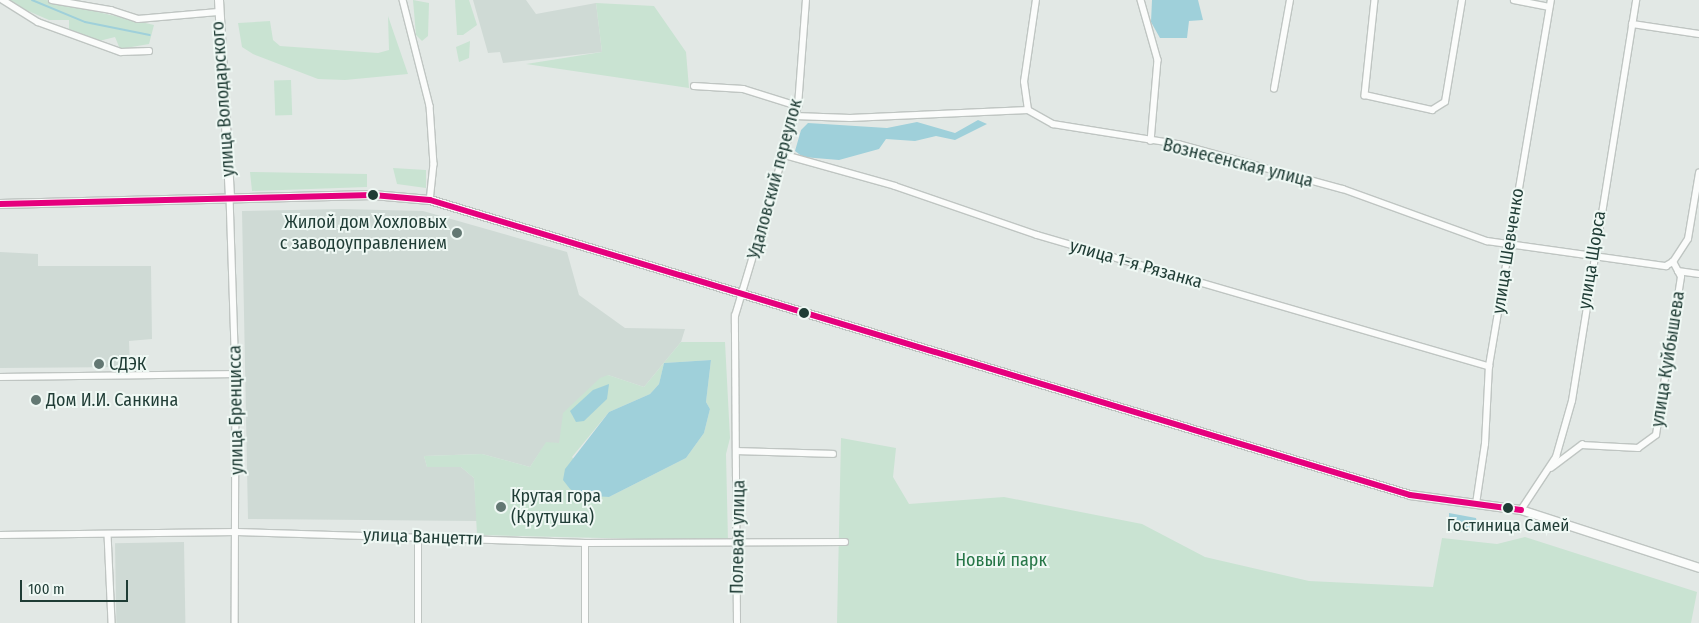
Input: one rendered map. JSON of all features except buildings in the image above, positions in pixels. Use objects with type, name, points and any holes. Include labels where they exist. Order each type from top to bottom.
[{"type":"street","points":[[3,0],[38,22],[121,52],[149,51]]},
{"type":"street","points":[[52,0],[111,10],[138,20],[218,12]]},
{"type":"street","name":"улица Володарского","points":[[219,0],[218,12],[230,197]]},
{"type":"street","points":[[403,0],[430,106],[434,164],[430,200]]},
{"type":"street","name":"Удаловский переулок","points":[[740,296],[785,156],[798,106],[806,0]]},
{"type":"street","points":[[795,116],[850,118],[1028,110],[1024,82],[1036,0]]},
{"type":"street","points":[[1141,0],[1158,60],[1151,141]]},
{"type":"street","points":[[1274,89],[1290,0]]},
{"type":"street","points":[[1375,0],[1365,95],[1432,110],[1445,102],[1462,0]]},
{"type":"street","points":[[1514,0],[1550,3]]},
{"type":"street","name":"улица Щорса","points":[[1521,510],[1549,469],[1572,401],[1592,257],[1636,0]]},
{"type":"street","name":"улица Шевченко","points":[[1476,504],[1485,444],[1489,366],[1550,3]]},
{"type":"street","points":[[1632,24],[1699,34]]},
{"type":"street","points":[[694,86],[743,89],[798,106]]},
{"type":"street","name":"Вознесенская улица","points":[[1028,110],[1054,124],[1211,152],[1342,189],[1487,241],[1666,266],[1673,262]]},
{"type":"street","name":"улица 1-я Рязанка","points":[[785,156],[895,186],[1037,236],[1489,366]]},
{"type":"street","points":[[1673,262],[1688,239],[1699,172]]},
{"type":"street","points":[[0,204],[230,197],[382,195],[430,200],[740,296],[1400,492],[1521,510],[1699,568]]},
{"type":"street","name":"улица Бренцисса","points":[[230,197],[236,374],[237,532],[235,623]]},
{"type":"street","name":"улица Куйбышева","points":[[1549,469],[1582,446],[1638,448],[1656,435],[1681,277],[1673,262]]},
{"type":"street","points":[[1678,271],[1699,274]]},
{"type":"street","name":"Полевая улица","points":[[737,623],[738,451],[735,316],[740,296]]},
{"type":"street","points":[[0,377],[236,374]]},
{"type":"street","points":[[738,451],[833,454]]},
{"type":"street","name":"улица Ванцетти","points":[[0,535],[237,532],[418,536],[585,543],[738,544],[845,542]]},
{"type":"street","points":[[108,534],[112,623]]},
{"type":"street","points":[[418,536],[418,623]]},
{"type":"street","points":[[585,543],[585,623]]},
{"type":"shaded area","points":[[473,0],[526,0],[536,14],[596,3],[602,52],[503,63],[500,52],[488,53]]},
{"type":"shaded area","points":[[342,209],[423,211],[567,252],[579,295],[625,328],[685,329],[681,342],[644,387],[608,375],[559,443],[546,443],[530,467],[482,454],[424,456],[427,467],[461,467],[474,478],[477,521],[248,519],[242,211]]},
{"type":"shaded area","points":[[0,252],[38,254],[38,266],[151,266],[152,339],[129,341],[130,367],[0,368]]},
{"type":"shaded area","points":[[184,542],[185,623],[116,623],[115,543]]},
{"type":"green space","points":[[3,0],[46,0],[154,25],[149,44],[120,49],[115,37],[99,41],[69,32],[69,20],[49,20]]},
{"type":"green space","points":[[413,0],[429,3],[428,36],[422,41],[416,35]]},
{"type":"green space","points":[[455,0],[469,0],[477,25],[463,35],[457,35]]},
{"type":"green space","points":[[596,3],[654,6],[686,52],[689,88],[526,64],[602,52]]},
{"type":"green space","points":[[388,16],[408,74],[345,80],[318,79],[253,54],[242,47],[238,23],[270,21],[273,40],[280,46],[378,53],[389,50]]},
{"type":"green space","points":[[470,41],[469,58],[459,62],[456,47]]},
{"type":"green space","points":[[291,80],[292,115],[275,116],[274,81]]},
{"type":"green space","points":[[393,168],[426,170],[426,188],[397,184]]},
{"type":"green space","points":[[250,172],[367,174],[367,187],[252,191]]},
{"type":"green space","points":[[681,342],[725,342],[730,438],[726,454],[728,541],[477,535],[474,478],[461,467],[427,467],[424,456],[482,454],[530,467],[546,442],[559,443],[563,413],[600,378],[608,375],[644,387]],"holes":[[[711,360],[706,402],[710,409],[704,433],[686,458],[609,497],[598,494],[572,457],[609,412],[650,394],[659,384],[664,363]]]},
{"type":"green space","name":"Новый парк","points":[[841,438],[896,448],[893,477],[909,504],[1004,497],[1142,524],[1205,557],[1309,581],[1433,587],[1442,538],[1497,544],[1525,537],[1697,592],[1691,623],[837,623]]},
{"type":"water","points":[[1152,0],[1198,0],[1203,20],[1189,21],[1187,38],[1160,38],[1151,22]]},
{"type":"water","points":[[978,120],[987,124],[955,140],[936,136],[915,141],[886,139],[879,149],[839,160],[803,157],[795,151],[801,130],[808,123],[887,128],[917,122],[955,133]]},
{"type":"water","points":[[711,360],[706,402],[710,409],[704,433],[686,458],[609,497],[579,495],[570,489],[563,480],[565,469],[609,412],[650,394],[659,384],[664,363]]},
{"type":"water","points":[[609,384],[607,399],[584,421],[576,422],[570,411],[593,390]]},
{"type":"water","points":[[1449,513],[1476,518],[1479,533],[1449,530]]},
{"type":"waterway","points":[[32,0],[85,22],[150,35]]},
{"type":"transit line","points":[[0,204],[373,195],[430,200],[1410,495],[1521,510]]},
{"type":"place","name":"Жилой дом Хохловых с заводоуправлением","points":[[457,233]]},
{"type":"place","name":"СДЭК","points":[[99,364]]},
{"type":"place","name":"Дом И.И. Санкина","points":[[36,400]]},
{"type":"place","name":"Крутая гора (Крутушка)","points":[[501,507]]},
{"type":"place","name":"Гостиница Самей","points":[[1508,508]]}]
